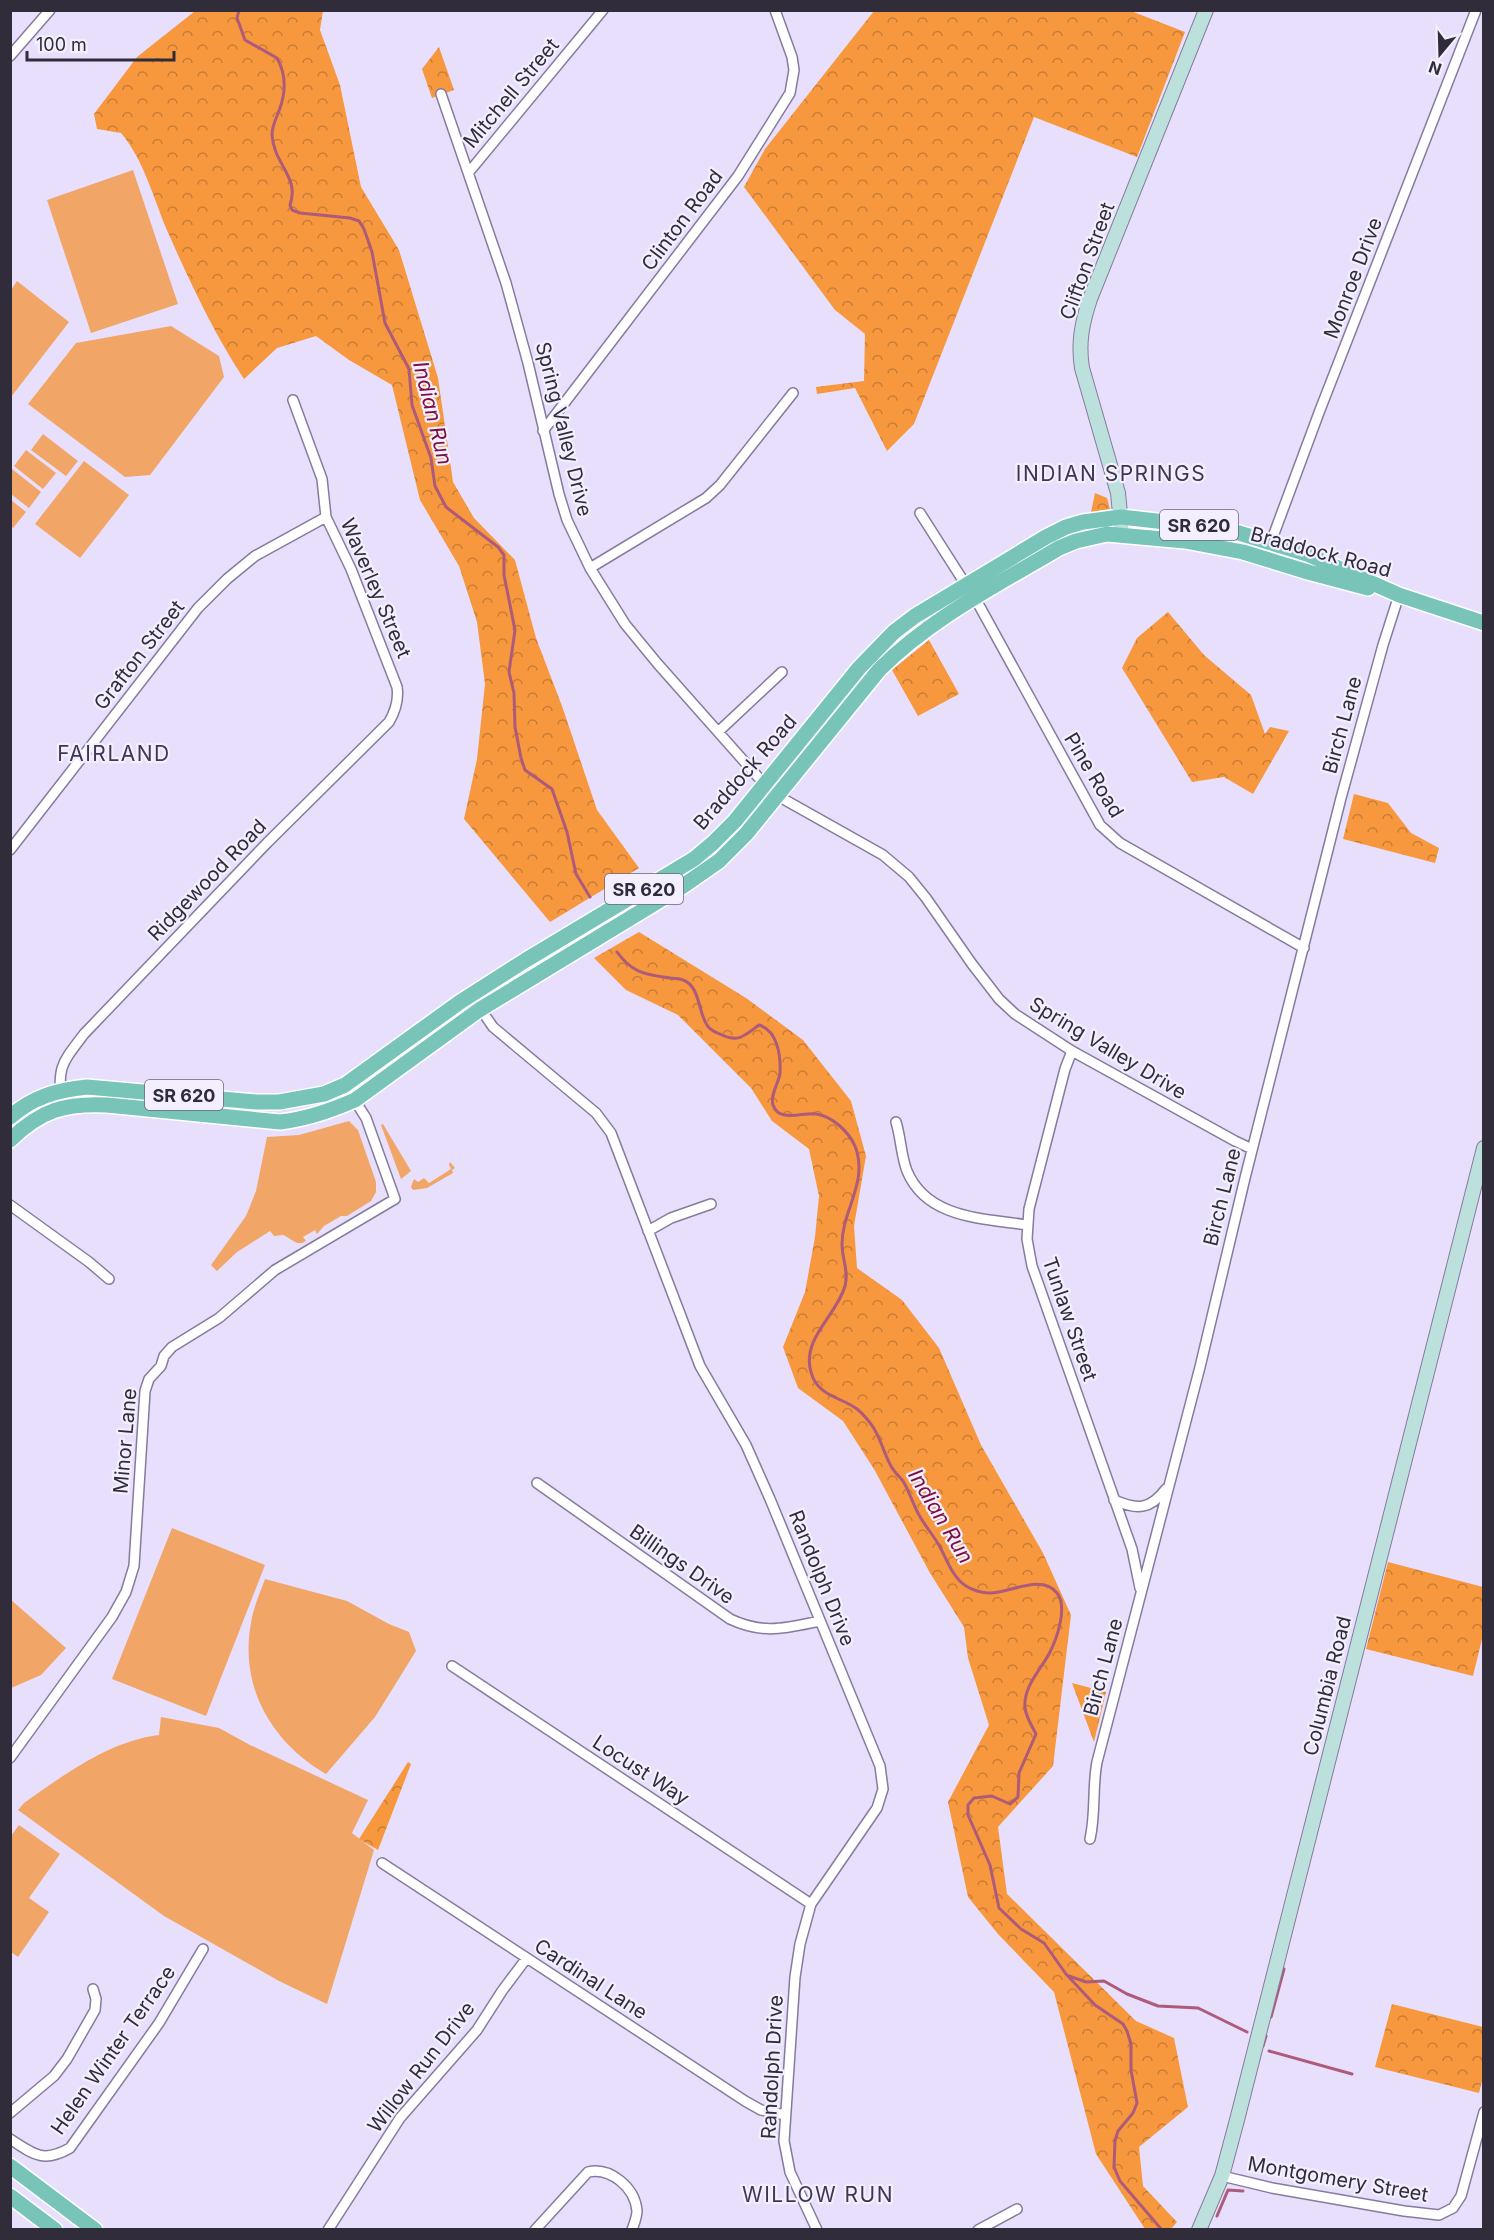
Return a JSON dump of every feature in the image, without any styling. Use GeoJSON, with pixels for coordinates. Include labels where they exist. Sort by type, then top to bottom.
{"type":"FeatureCollection","features":[{"type":"Feature","properties":{"kind":"main road","name":"Braddock Road"},"geometry":{"type":"LineString","coordinates":[[10,1117],[30,1102],[60,1090],[87,1087],[279,1102],[324,1094],[345,1085],[471,995],[694,859],[735,821],[876,649],[915,616],[1066,527],[1091,520],[1121,518],[1201,526],[1271,542],[1328,563],[1399,595]]}},
{"type":"Feature","properties":{"kind":"main road","name":"Braddock Road"},"geometry":{"type":"LineString","coordinates":[[10,1140],[33,1120],[61,1107],[87,1104],[280,1122],[308,1118],[332,1111],[354,1100],[480,1010],[702,874],[735,846],[886,663],[920,633],[1059,548],[1076,541],[1092,536],[1122,534],[1219,546],[1344,582],[1399,595],[1484,623]]}},
{"type":"Feature","properties":{"kind":"main road"},"geometry":{"type":"LineString","coordinates":[[10,2166],[95,2229]]}},
{"type":"Feature","properties":{"kind":"main road"},"geometry":{"type":"LineString","coordinates":[[10,2196],[55,2229]]}},
{"type":"Feature","properties":{"kind":"street"},"geometry":{"type":"LineString","coordinates":[[10,56],[50,10]]}},
{"type":"Feature","properties":{"kind":"street","name":"Mitchell Street"},"geometry":{"type":"LineString","coordinates":[[469,172],[603,10]]}},
{"type":"Feature","properties":{"kind":"street","name":"Clinton Road"},"geometry":{"type":"LineString","coordinates":[[543,431],[724,195],[789,93],[794,70],[792,57],[775,10]]}},
{"type":"Feature","properties":{"kind":"street","name":"Clifton Street"},"geometry":{"type":"LineString","coordinates":[[1122,534],[1118,493],[1082,368],[1079,341],[1099,278],[1206,10]]}},
{"type":"Feature","properties":{"kind":"street","name":"Monroe Drive"},"geometry":{"type":"LineString","coordinates":[[1265,558],[1320,410],[1476,10]]}},
{"type":"Feature","properties":{"kind":"street","name":"Spring Valley Drive"},"geometry":{"type":"LineString","coordinates":[[441,94],[520,328],[543,431],[567,520],[590,568],[626,624],[657,663],[778,796],[861,842],[899,867],[926,898],[999,999],[1028,1024],[1072,1051],[1252,1149]]}},
{"type":"Feature","properties":{"kind":"street"},"geometry":{"type":"LineString","coordinates":[[590,568],[706,498],[720,485],[794,393]]}},
{"type":"Feature","properties":{"kind":"street","name":"Waverley Street"},"geometry":{"type":"LineString","coordinates":[[293,400],[322,479],[326,517],[351,569],[397,687]]}},
{"type":"Feature","properties":{"kind":"street","name":"Pine Road"},"geometry":{"type":"LineString","coordinates":[[920,513],[975,599],[1100,825],[1120,843],[1304,948]]}},
{"type":"Feature","properties":{"kind":"street","name":"Grafton Street"},"geometry":{"type":"LineString","coordinates":[[10,850],[198,608],[227,579],[255,556],[326,517]]}},
{"type":"Feature","properties":{"kind":"street","name":"Birch Lane"},"geometry":{"type":"LineString","coordinates":[[1090,1839],[1094,1810],[1092,1792],[1097,1762],[1358,737],[1399,595]]}},
{"type":"Feature","properties":{"kind":"street"},"geometry":{"type":"LineString","coordinates":[[718,732],[782,672]]}},
{"type":"Feature","properties":{"kind":"street","name":"Ridgewood Road"},"geometry":{"type":"LineString","coordinates":[[61,1107],[60,1069],[84,1034],[275,835],[389,722],[398,703],[397,687]]}},
{"type":"Feature","properties":{"kind":"street","name":"Randolph Drive"},"geometry":{"type":"LineString","coordinates":[[471,995],[493,1027],[584,1103],[606,1125],[620,1154],[700,1366],[746,1444],[771,1499],[876,1755],[883,1778],[883,1789],[871,1819],[812,1904],[800,1944],[795,1977],[784,2140],[790,2172],[817,2229]]}},
{"type":"Feature","properties":{"kind":"street","name":"Tunlaw Street"},"geometry":{"type":"LineString","coordinates":[[1072,1051],[1035,1181],[1027,1225],[1027,1239],[1032,1266],[1132,1549],[1141,1593]]}},
{"type":"Feature","properties":{"kind":"street","name":"Minor Lane"},"geometry":{"type":"LineString","coordinates":[[10,1758],[112,1617],[126,1592],[134,1566],[145,1391],[149,1379],[161,1366],[164,1356],[172,1347],[213,1322],[275,1270],[395,1199],[366,1118],[345,1085]]}},
{"type":"Feature","properties":{"kind":"street"},"geometry":{"type":"LineString","coordinates":[[896,1122],[908,1173],[919,1192],[927,1200],[939,1208],[954,1213],[1027,1225]]}},
{"type":"Feature","properties":{"kind":"street","name":"Columbia Road"},"geometry":{"type":"LineString","coordinates":[[1199,2229],[1222,2176],[1484,1148]]}},
{"type":"Feature","properties":{"kind":"street"},"geometry":{"type":"LineString","coordinates":[[648,1231],[671,1218],[711,1204]]}},
{"type":"Feature","properties":{"kind":"street"},"geometry":{"type":"LineString","coordinates":[[10,1205],[109,1279]]}},
{"type":"Feature","properties":{"kind":"street","name":"Billings Drive"},"geometry":{"type":"LineString","coordinates":[[537,1483],[730,1619],[745,1626],[774,1630],[820,1621]]}},
{"type":"Feature","properties":{"kind":"street"},"geometry":{"type":"LineString","coordinates":[[1114,1500],[1135,1507],[1143,1506],[1159,1498],[1168,1487]]}},
{"type":"Feature","properties":{"kind":"street","name":"Locust Way"},"geometry":{"type":"LineString","coordinates":[[452,1666],[812,1904]]}},
{"type":"Feature","properties":{"kind":"street","name":"Cardinal Lane"},"geometry":{"type":"LineString","coordinates":[[382,1863],[745,2101],[762,2110],[784,2115]]}},
{"type":"Feature","properties":{"kind":"street","name":"Helen Winter Terrace"},"geometry":{"type":"LineString","coordinates":[[10,2139],[43,2157],[57,2155],[70,2148],[159,2023],[203,1949]]}},
{"type":"Feature","properties":{"kind":"street","name":"Willow Run Drive"},"geometry":{"type":"LineString","coordinates":[[328,2229],[404,2112],[477,2030],[526,1959]]}},
{"type":"Feature","properties":{"kind":"street"},"geometry":{"type":"LineString","coordinates":[[10,2113],[54,2076],[67,2059],[95,2010],[96,1999],[93,1989]]}},
{"type":"Feature","properties":{"kind":"street","name":"Montgomery Street"},"geometry":{"type":"LineString","coordinates":[[1222,2176],[1272,2188],[1439,2215],[1453,2208],[1461,2196],[1484,2112]]}},
{"type":"Feature","properties":{"kind":"street"},"geometry":{"type":"LineString","coordinates":[[535,2229],[588,2172],[598,2170],[610,2173],[631,2191],[637,2212],[632,2229]]}},
{"type":"Feature","properties":{"kind":"street"},"geometry":{"type":"LineString","coordinates":[[978,2229],[1017,2209]]}},
{"type":"Feature","properties":{"kind":"shaded area"},"geometry":{"type":"Polygon","coordinates":[[[133,170],[178,304],[91,333],[47,200],[133,170]]]}},
{"type":"Feature","properties":{"kind":"shaded area"},"geometry":{"type":"Polygon","coordinates":[[[17,281],[69,322],[11,397],[11,290],[17,281]]]}},
{"type":"Feature","properties":{"kind":"shaded area"},"geometry":{"type":"Polygon","coordinates":[[[171,326],[219,356],[224,377],[150,475],[125,477],[28,404],[76,343],[171,326]]]}},
{"type":"Feature","properties":{"kind":"shaded area"},"geometry":{"type":"Polygon","coordinates":[[[43,434],[78,461],[66,476],[31,450],[43,434]]]}},
{"type":"Feature","properties":{"kind":"shaded area"},"geometry":{"type":"Polygon","coordinates":[[[26,450],[56,473],[43,489],[14,466],[26,450]]]}},
{"type":"Feature","properties":{"kind":"shaded area"},"geometry":{"type":"Polygon","coordinates":[[[84,461],[129,495],[80,558],[35,524],[84,461]]]}},
{"type":"Feature","properties":{"kind":"shaded area"},"geometry":{"type":"Polygon","coordinates":[[[12,469],[41,492],[29,508],[11,494],[12,469]]]}},
{"type":"Feature","properties":{"kind":"shaded area"},"geometry":{"type":"Polygon","coordinates":[[[11,500],[26,512],[13,528],[11,526],[11,500]]]}},
{"type":"Feature","properties":{"kind":"shaded area"},"geometry":{"type":"Polygon","coordinates":[[[349,1121],[358,1130],[376,1182],[376,1192],[371,1201],[347,1216],[341,1216],[324,1226],[317,1234],[315,1230],[303,1237],[306,1241],[303,1243],[297,1243],[283,1235],[274,1236],[270,1231],[237,1252],[217,1271],[211,1265],[246,1216],[256,1191],[267,1137],[299,1135],[349,1121]]]}},
{"type":"Feature","properties":{"kind":"shaded area"},"geometry":{"type":"Polygon","coordinates":[[[383,1124],[411,1171],[401,1179],[381,1125],[383,1124]]]}},
{"type":"Feature","properties":{"kind":"shaded area"},"geometry":{"type":"Polygon","coordinates":[[[450,1162],[455,1168],[452,1170],[453,1173],[427,1188],[413,1190],[411,1187],[414,1179],[418,1182],[424,1178],[429,1183],[451,1169],[450,1162]]]}},
{"type":"Feature","properties":{"kind":"shaded area"},"geometry":{"type":"Polygon","coordinates":[[[172,1528],[265,1565],[206,1716],[112,1679],[172,1528]]]}},
{"type":"Feature","properties":{"kind":"shaded area"},"geometry":{"type":"Polygon","coordinates":[[[265,1579],[347,1601],[409,1632],[416,1651],[375,1717],[326,1774],[290,1746],[275,1729],[255,1691],[250,1669],[251,1623],[265,1579]]]}},
{"type":"Feature","properties":{"kind":"shaded area"},"geometry":{"type":"Polygon","coordinates":[[[10,1599],[66,1648],[41,1675],[11,1688],[10,1599]]]}},
{"type":"Feature","properties":{"kind":"shaded area"},"geometry":{"type":"Polygon","coordinates":[[[161,1717],[219,1728],[250,1745],[368,1800],[352,1833],[374,1850],[327,2004],[279,1981],[164,1916],[18,1810],[24,1803],[55,1781],[88,1761],[122,1744],[159,1735],[161,1717]]]}},
{"type":"Feature","properties":{"kind":"shaded area"},"geometry":{"type":"Polygon","coordinates":[[[19,1825],[60,1854],[29,1898],[49,1912],[18,1957],[11,1952],[10,1837],[19,1825]]]}},
{"type":"Feature","properties":{"kind":"green space"},"geometry":{"type":"Polygon","coordinates":[[[195,11],[323,11],[320,30],[340,85],[361,187],[399,250],[438,378],[453,482],[474,518],[515,560],[536,638],[597,810],[639,868],[550,922],[464,819],[477,759],[485,684],[477,622],[459,566],[420,500],[392,385],[349,360],[316,336],[277,348],[244,379],[222,343],[193,286],[166,228],[147,178],[129,143],[121,133],[97,129],[94,114],[137,57],[195,11]]]}},
{"type":"Feature","properties":{"kind":"green space"},"geometry":{"type":"Polygon","coordinates":[[[874,11],[1131,11],[1185,32],[1137,157],[1034,117],[914,424],[887,451],[855,388],[817,394],[816,387],[864,381],[865,334],[835,310],[744,187],[765,149],[874,11]]]}},
{"type":"Feature","properties":{"kind":"green space"},"geometry":{"type":"Polygon","coordinates":[[[439,47],[454,90],[432,98],[422,69],[439,47]]]}},
{"type":"Feature","properties":{"kind":"green space"},"geometry":{"type":"Polygon","coordinates":[[[1095,493],[1107,498],[1110,509],[1091,512],[1095,493]]]}},
{"type":"Feature","properties":{"kind":"green space"},"geometry":{"type":"Polygon","coordinates":[[[1168,612],[1204,655],[1251,695],[1265,734],[1270,727],[1289,731],[1253,794],[1224,777],[1192,782],[1122,668],[1137,638],[1168,612]]]}},
{"type":"Feature","properties":{"kind":"green space"},"geometry":{"type":"Polygon","coordinates":[[[929,640],[959,694],[918,716],[892,670],[929,640]]]}},
{"type":"Feature","properties":{"kind":"green space"},"geometry":{"type":"Polygon","coordinates":[[[1354,794],[1388,803],[1411,833],[1439,848],[1435,863],[1343,839],[1354,794]]]}},
{"type":"Feature","properties":{"kind":"green space"},"geometry":{"type":"Polygon","coordinates":[[[639,932],[746,998],[803,1040],[851,1101],[866,1156],[854,1226],[857,1268],[902,1300],[939,1348],[981,1445],[1043,1553],[1071,1615],[1053,1766],[998,1827],[1007,1894],[1136,2021],[1174,2038],[1188,2107],[1139,2147],[1143,2186],[1177,2222],[1171,2229],[1145,2229],[1096,2154],[1054,1992],[998,1934],[968,1897],[948,1802],[989,1725],[968,1658],[964,1627],[930,1573],[874,1469],[843,1421],[798,1388],[783,1347],[805,1292],[815,1237],[819,1196],[809,1149],[772,1121],[751,1088],[678,1015],[626,990],[594,958],[639,932]]]}},
{"type":"Feature","properties":{"kind":"green space"},"geometry":{"type":"Polygon","coordinates":[[[1388,1562],[1483,1587],[1483,1635],[1473,1676],[1366,1649],[1388,1562]]]}},
{"type":"Feature","properties":{"kind":"green space"},"geometry":{"type":"Polygon","coordinates":[[[1072,1683],[1106,1692],[1094,1742],[1072,1683]]]}},
{"type":"Feature","properties":{"kind":"green space"},"geometry":{"type":"Polygon","coordinates":[[[408,1762],[411,1764],[378,1850],[359,1839],[408,1762]]]}},
{"type":"Feature","properties":{"kind":"green space"},"geometry":{"type":"Polygon","coordinates":[[[1392,2004],[1483,2027],[1483,2077],[1479,2093],[1375,2067],[1392,2004]]]}},
{"type":"Feature","properties":{"kind":"waterway","name":"Indian Run"},"geometry":{"type":"LineString","coordinates":[[239,10],[237,18],[245,40],[277,58],[282,70],[283,95],[272,135],[277,155],[292,186],[290,205],[292,210],[300,213],[350,218],[359,221],[364,229],[372,252],[385,323],[409,369],[412,405],[431,458],[435,486],[446,507],[498,547],[504,555],[504,575],[515,630],[509,672],[514,693],[515,727],[521,758],[525,770],[552,789],[567,832],[576,874],[590,897]]}},
{"type":"Feature","properties":{"kind":"waterway","name":"Indian Run"},"geometry":{"type":"LineString","coordinates":[[617,952],[628,964],[640,971],[689,983],[696,993],[704,1020],[713,1031],[737,1038],[746,1035],[759,1025],[765,1028],[777,1044],[780,1059],[780,1073],[772,1101],[776,1110],[780,1114],[792,1116],[822,1115],[834,1121],[849,1135],[855,1146],[859,1172],[843,1232],[842,1249],[846,1281],[841,1297],[815,1338],[811,1349],[809,1360],[814,1380],[824,1391],[851,1405],[864,1415],[878,1436],[892,1468],[903,1481],[919,1515],[961,1583],[974,1590],[989,1593],[1033,1584],[1042,1585],[1050,1587],[1060,1599],[1062,1606],[1056,1639],[1030,1685],[1025,1700],[1027,1715],[1036,1734],[1019,1773],[1018,1797],[1010,1804],[992,1796],[974,1798],[968,1805],[968,1815],[990,1865],[999,1908],[1021,1929],[1044,1943],[1066,1974],[1095,2005],[1123,2024],[1127,2031],[1131,2044],[1131,2070],[1137,2103],[1133,2113],[1118,2131],[1115,2141],[1114,2167],[1120,2181],[1162,2230]]}},
{"type":"Feature","properties":{"kind":"waterway"},"geometry":{"type":"LineString","coordinates":[[1271,2017],[1284,1969]]}},
{"type":"Feature","properties":{"kind":"waterway"},"geometry":{"type":"LineString","coordinates":[[1069,1976],[1086,1982],[1104,1981],[1127,1994],[1158,2006],[1198,2008],[1247,2032]]}},
{"type":"Feature","properties":{"kind":"waterway"},"geometry":{"type":"LineString","coordinates":[[1263,2046],[1266,2036]]}},
{"type":"Feature","properties":{"kind":"waterway"},"geometry":{"type":"LineString","coordinates":[[1269,2051],[1352,2074]]}},
{"type":"Feature","properties":{"kind":"waterway"},"geometry":{"type":"LineString","coordinates":[[1217,2216],[1228,2190],[1243,2191]]}},
{"type":"Feature","properties":{"kind":"district","name":"INDIAN SPRINGS"},"geometry":{"type":"Point","coordinates":[1111,473]}},
{"type":"Feature","properties":{"kind":"district","name":"FAIRLAND"},"geometry":{"type":"Point","coordinates":[114,753]}},
{"type":"Feature","properties":{"kind":"district","name":"WILLOW RUN"},"geometry":{"type":"Point","coordinates":[818,2194]}}]}
